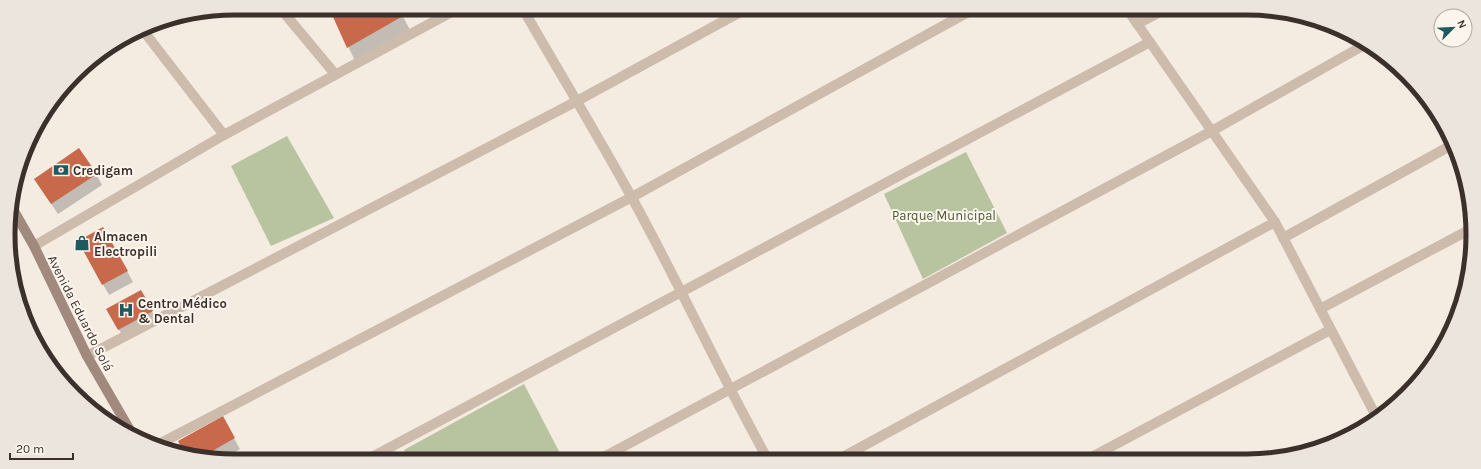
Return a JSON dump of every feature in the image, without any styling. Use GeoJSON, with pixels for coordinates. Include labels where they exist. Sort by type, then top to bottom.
{"type":"FeatureCollection","features":[{"type":"Feature","properties":{"kind":"main road","name":"Avenida Eduardo Solá"},"geometry":{"type":"LineString","coordinates":[[16,214],[34,246],[86,356],[128,426]]}},
{"type":"Feature","properties":{"kind":"street"},"geometry":{"type":"LineString","coordinates":[[286,15],[335,74]]}},
{"type":"Feature","properties":{"kind":"street"},"geometry":{"type":"LineString","coordinates":[[34,246],[224,135],[446,15]]}},
{"type":"Feature","properties":{"kind":"street"},"geometry":{"type":"LineString","coordinates":[[527,15],[632,197],[681,291],[728,389],[765,454]]}},
{"type":"Feature","properties":{"kind":"street"},"geometry":{"type":"LineString","coordinates":[[86,356],[577,101],[735,15]]}},
{"type":"Feature","properties":{"kind":"street"},"geometry":{"type":"LineString","coordinates":[[163,442],[632,197],[963,15]]}},
{"type":"Feature","properties":{"kind":"street"},"geometry":{"type":"LineString","coordinates":[[1131,15],[1210,132],[1275,222],[1374,413]]}},
{"type":"Feature","properties":{"kind":"street"},"geometry":{"type":"LineString","coordinates":[[1137,24],[1154,15]]}},
{"type":"Feature","properties":{"kind":"street"},"geometry":{"type":"LineString","coordinates":[[146,34],[224,135]]}},
{"type":"Feature","properties":{"kind":"street"},"geometry":{"type":"LineString","coordinates":[[378,454],[1150,42]]}},
{"type":"Feature","properties":{"kind":"street"},"geometry":{"type":"LineString","coordinates":[[609,454],[728,389],[1210,132],[1361,47]]}},
{"type":"Feature","properties":{"kind":"street"},"geometry":{"type":"LineString","coordinates":[[1283,238],[1447,147]]}},
{"type":"Feature","properties":{"kind":"street"},"geometry":{"type":"LineString","coordinates":[[848,454],[1275,222]]}},
{"type":"Feature","properties":{"kind":"street"},"geometry":{"type":"LineString","coordinates":[[1320,309],[1466,232]]}},
{"type":"Feature","properties":{"kind":"street"},"geometry":{"type":"LineString","coordinates":[[1097,454],[1330,330]]}},
{"type":"Feature","properties":{"kind":"green space"},"geometry":{"type":"Polygon","coordinates":[[[287,136],[334,218],[271,246],[231,166],[287,136]]]}},
{"type":"Feature","properties":{"kind":"green space","name":"Parque Municipal"},"geometry":{"type":"Polygon","coordinates":[[[966,152],[1007,233],[923,279],[884,194],[966,152]]]}},
{"type":"Feature","properties":{"kind":"green space"},"geometry":{"type":"Polygon","coordinates":[[[524,384],[560,454],[406,454],[404,450],[524,384]]]}},
{"type":"Feature","properties":{"kind":"building"},"geometry":{"type":"Polygon","coordinates":[[[332,15],[402,15],[403,16],[347,48],[332,15]]]}},
{"type":"Feature","properties":{"kind":"building"},"geometry":{"type":"Polygon","coordinates":[[[79,148],[97,174],[51,204],[34,179],[79,148]]]}},
{"type":"Feature","properties":{"kind":"building"},"geometry":{"type":"Polygon","coordinates":[[[103,227],[128,271],[102,285],[78,241],[103,227]]]}},
{"type":"Feature","properties":{"kind":"building"},"geometry":{"type":"Polygon","coordinates":[[[141,290],[153,311],[118,330],[106,309],[141,290]]]}},
{"type":"Feature","properties":{"kind":"building"},"geometry":{"type":"Polygon","coordinates":[[[223,416],[235,438],[210,453],[181,448],[178,441],[223,416]]]}},
{"type":"Feature","properties":{"kind":"place","name":"Credigam"},"geometry":{"type":"Point","coordinates":[61,170]}},
{"type":"Feature","properties":{"kind":"place","name":"Almacen Electropili"},"geometry":{"type":"Point","coordinates":[82,243]}},
{"type":"Feature","properties":{"kind":"place","name":"Centro Médico & Dental"},"geometry":{"type":"Point","coordinates":[126,310]}}]}
